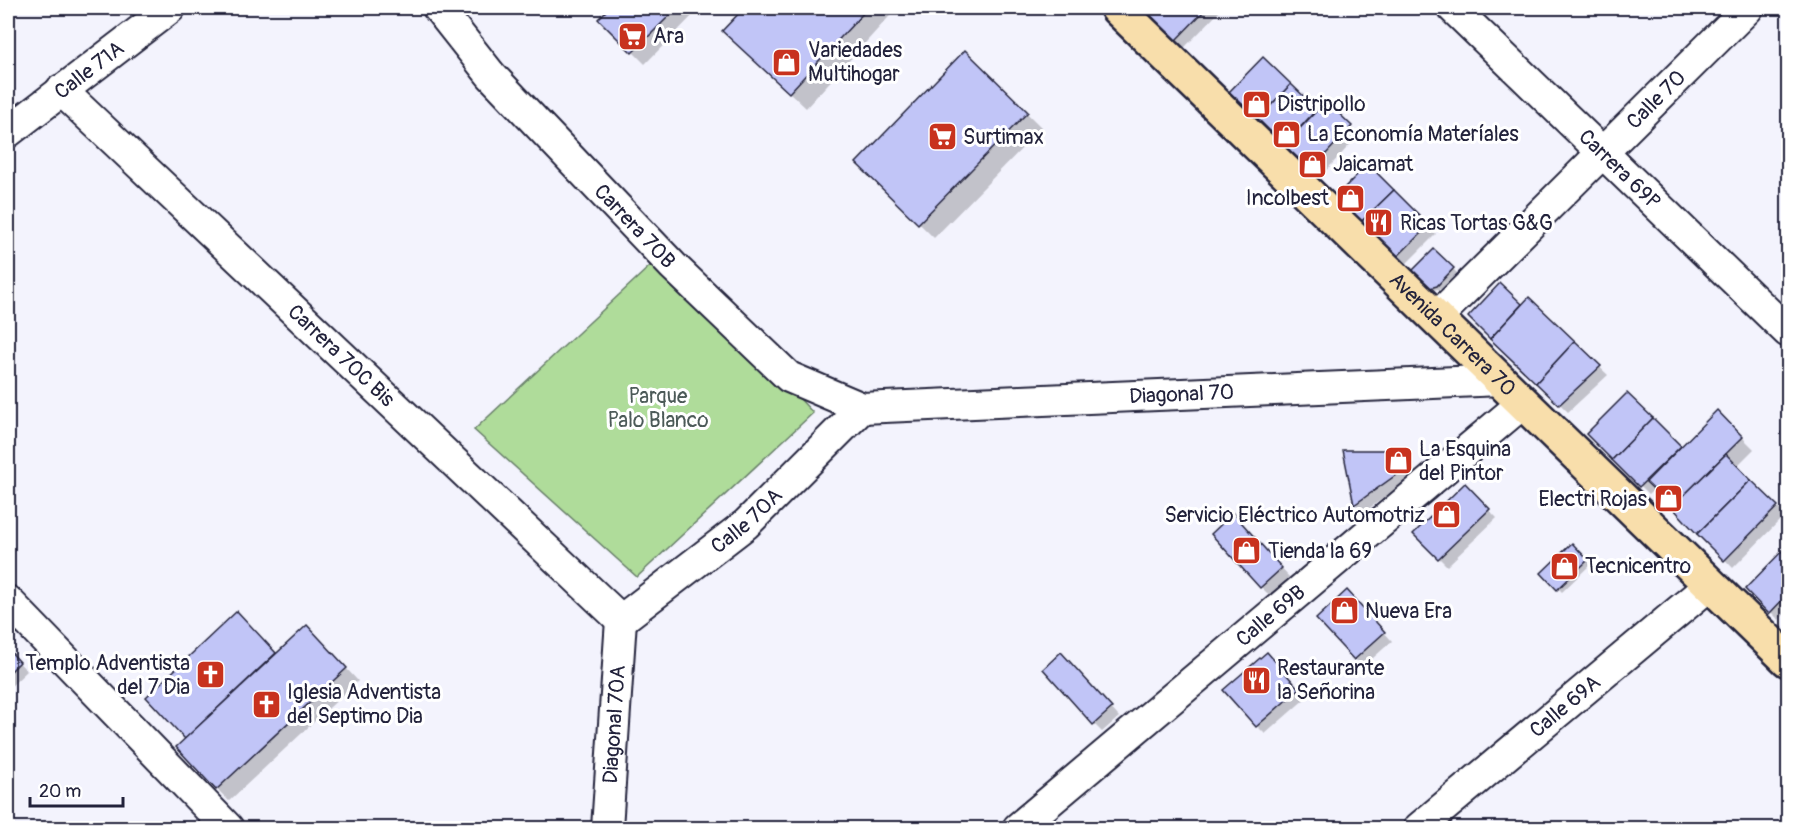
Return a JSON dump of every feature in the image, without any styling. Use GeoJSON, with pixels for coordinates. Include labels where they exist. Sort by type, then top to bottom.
{"type":"FeatureCollection","features":[{"type":"Feature","properties":{"kind":"main road","name":"Avenida Carrera 70"},"geometry":{"type":"LineString","coordinates":[[1117,8],[1788,660]]}},
{"type":"Feature","properties":{"kind":"street","name":"Calle 71A"},"geometry":{"type":"LineString","coordinates":[[8,132],[170,8]]}},
{"type":"Feature","properties":{"kind":"street","name":"Carrera 70B"},"geometry":{"type":"LineString","coordinates":[[438,8],[491,75],[673,266],[781,369],[789,376],[862,408]]}},
{"type":"Feature","properties":{"kind":"street","name":"Carrera 69P"},"geometry":{"type":"LineString","coordinates":[[1453,8],[1788,332]]}},
{"type":"Feature","properties":{"kind":"street","name":"Calle 70"},"geometry":{"type":"LineString","coordinates":[[1436,318],[1748,8]]}},
{"type":"Feature","properties":{"kind":"street","name":"Carrera 70C Bis"},"geometry":{"type":"LineString","coordinates":[[61,90],[621,620]]}},
{"type":"Feature","properties":{"kind":"street","name":"Diagonal 70"},"geometry":{"type":"LineString","coordinates":[[862,408],[1512,392]]}},
{"type":"Feature","properties":{"kind":"street","name":"Calle 69B"},"geometry":{"type":"LineString","coordinates":[[1018,828],[1512,392]]}},
{"type":"Feature","properties":{"kind":"street","name":"Calle 70A"},"geometry":{"type":"LineString","coordinates":[[621,620],[746,524],[862,408]]}},
{"type":"Feature","properties":{"kind":"street","name":"Calle 69A"},"geometry":{"type":"LineString","coordinates":[[1419,828],[1711,584]]}},
{"type":"Feature","properties":{"kind":"street"},"geometry":{"type":"LineString","coordinates":[[8,601],[228,828]]}},
{"type":"Feature","properties":{"kind":"street","name":"Diagonal 70A"},"geometry":{"type":"LineString","coordinates":[[607,828],[621,620]]}},
{"type":"Feature","properties":{"kind":"green space","name":"Parque Palo Blanco"},"geometry":{"type":"Polygon","coordinates":[[[664,253],[813,413],[637,577],[474,430],[664,253]]]}},
{"type":"Feature","properties":{"kind":"building","name":"Ara"},"geometry":{"type":"Polygon","coordinates":[[[609,8],[677,8],[632,53],[598,19],[609,8]]]}},
{"type":"Feature","properties":{"kind":"building","name":"Variedades Multihogar"},"geometry":{"type":"Polygon","coordinates":[[[744,8],[868,8],[789,93],[722,31],[744,8]]]}},
{"type":"Feature","properties":{"kind":"building"},"geometry":{"type":"Polygon","coordinates":[[[1153,8],[1207,8],[1175,41],[1148,13],[1153,8]]]}},
{"type":"Feature","properties":{"kind":"building","name":"Surtimax"},"geometry":{"type":"Polygon","coordinates":[[[965,50],[1028,112],[918,224],[856,163],[965,50]]]}},
{"type":"Feature","properties":{"kind":"building"},"geometry":{"type":"Polygon","coordinates":[[[1263,57],[1291,84],[1258,119],[1229,92],[1263,57]]]}},
{"type":"Feature","properties":{"kind":"building"},"geometry":{"type":"Polygon","coordinates":[[[1291,84],[1317,109],[1284,145],[1258,119],[1291,84]]]}},
{"type":"Feature","properties":{"kind":"building"},"geometry":{"type":"Polygon","coordinates":[[[1326,101],[1352,126],[1311,170],[1284,145],[1326,101]]]}},
{"type":"Feature","properties":{"kind":"building"},"geometry":{"type":"Polygon","coordinates":[[[1368,164],[1394,190],[1361,222],[1336,196],[1368,164]]]}},
{"type":"Feature","properties":{"kind":"building"},"geometry":{"type":"Polygon","coordinates":[[[1394,190],[1429,225],[1397,257],[1361,222],[1394,190]]]}},
{"type":"Feature","properties":{"kind":"building"},"geometry":{"type":"Polygon","coordinates":[[[1434,249],[1454,268],[1437,286],[1430,288],[1423,286],[1410,273],[1434,249]]]}},
{"type":"Feature","properties":{"kind":"building"},"geometry":{"type":"Polygon","coordinates":[[[1500,283],[1522,304],[1490,339],[1468,317],[1500,283]]]}},
{"type":"Feature","properties":{"kind":"building"},"geometry":{"type":"Polygon","coordinates":[[[1529,297],[1575,341],[1536,383],[1490,339],[1529,297]]]}},
{"type":"Feature","properties":{"kind":"building"},"geometry":{"type":"Polygon","coordinates":[[[1575,341],[1601,366],[1559,405],[1536,383],[1575,341]]]}},
{"type":"Feature","properties":{"kind":"building"},"geometry":{"type":"Polygon","coordinates":[[[1627,393],[1653,418],[1612,460],[1586,434],[1627,393]]]}},
{"type":"Feature","properties":{"kind":"building"},"geometry":{"type":"Polygon","coordinates":[[[1717,410],[1743,437],[1672,507],[1646,482],[1717,410]]]}},
{"type":"Feature","properties":{"kind":"building"},"geometry":{"type":"Polygon","coordinates":[[[1653,418],[1681,446],[1639,487],[1612,460],[1653,418]]]}},
{"type":"Feature","properties":{"kind":"building"},"geometry":{"type":"Polygon","coordinates":[[[1343,450],[1399,450],[1406,454],[1407,462],[1403,470],[1354,505],[1343,450]]]}},
{"type":"Feature","properties":{"kind":"building"},"geometry":{"type":"Polygon","coordinates":[[[1726,454],[1751,480],[1697,534],[1672,507],[1726,454]]]}},
{"type":"Feature","properties":{"kind":"building"},"geometry":{"type":"Polygon","coordinates":[[[1751,480],[1778,506],[1724,561],[1697,534],[1751,480]]]}},
{"type":"Feature","properties":{"kind":"building"},"geometry":{"type":"Polygon","coordinates":[[[1465,483],[1490,509],[1438,559],[1413,534],[1465,483]]]}},
{"type":"Feature","properties":{"kind":"building","name":"Tienda la 69"},"geometry":{"type":"Polygon","coordinates":[[[1233,513],[1282,568],[1260,588],[1211,534],[1233,513]]]}},
{"type":"Feature","properties":{"kind":"building","name":"Tecnicentro"},"geometry":{"type":"Polygon","coordinates":[[[1572,543],[1588,560],[1557,590],[1541,573],[1572,543]]]}},
{"type":"Feature","properties":{"kind":"building"},"geometry":{"type":"Polygon","coordinates":[[[1788,545],[1788,594],[1769,614],[1745,589],[1788,545]]]}},
{"type":"Feature","properties":{"kind":"building"},"geometry":{"type":"Polygon","coordinates":[[[1347,590],[1385,632],[1354,660],[1316,619],[1347,590]]]}},
{"type":"Feature","properties":{"kind":"building","name":"Templo Adventista del 7 Dia"},"geometry":{"type":"Polygon","coordinates":[[[237,611],[276,653],[185,739],[146,697],[237,611]]]}},
{"type":"Feature","properties":{"kind":"building","name":"Iglesia Adventista del Septimo Dia"},"geometry":{"type":"Polygon","coordinates":[[[307,625],[347,668],[216,790],[176,747],[307,625]]]}},
{"type":"Feature","properties":{"kind":"building"},"geometry":{"type":"Polygon","coordinates":[[[8,649],[20,662],[8,674],[8,649]]]}},
{"type":"Feature","properties":{"kind":"building"},"geometry":{"type":"Polygon","coordinates":[[[1061,652],[1112,708],[1093,725],[1043,669],[1061,652]]]}},
{"type":"Feature","properties":{"kind":"building"},"geometry":{"type":"Polygon","coordinates":[[[1267,652],[1299,689],[1256,727],[1223,690],[1267,652]]]}},
{"type":"Feature","properties":{"kind":"place","name":"Ara"},"geometry":{"type":"Point","coordinates":[632,36]}},
{"type":"Feature","properties":{"kind":"place","name":"Variedades Multihogar"},"geometry":{"type":"Point","coordinates":[787,62]}},
{"type":"Feature","properties":{"kind":"place","name":"Distripollo"},"geometry":{"type":"Point","coordinates":[1256,104]}},
{"type":"Feature","properties":{"kind":"place","name":"La Economía Materíales"},"geometry":{"type":"Point","coordinates":[1286,134]}},
{"type":"Feature","properties":{"kind":"place","name":"Surtimax"},"geometry":{"type":"Point","coordinates":[942,137]}},
{"type":"Feature","properties":{"kind":"place","name":"Jaicamat"},"geometry":{"type":"Point","coordinates":[1312,164]}},
{"type":"Feature","properties":{"kind":"place","name":"Incolbest"},"geometry":{"type":"Point","coordinates":[1350,198]}},
{"type":"Feature","properties":{"kind":"place","name":"Ricas Tortas G&G"},"geometry":{"type":"Point","coordinates":[1379,223]}},
{"type":"Feature","properties":{"kind":"place","name":"La Esquina del Pintor"},"geometry":{"type":"Point","coordinates":[1398,461]}},
{"type":"Feature","properties":{"kind":"place","name":"Electri Rojas"},"geometry":{"type":"Point","coordinates":[1668,499]}},
{"type":"Feature","properties":{"kind":"place","name":"Servicio Eléctrico Automotriz"},"geometry":{"type":"Point","coordinates":[1446,515]}},
{"type":"Feature","properties":{"kind":"place","name":"Tienda la 69"},"geometry":{"type":"Point","coordinates":[1247,551]}},
{"type":"Feature","properties":{"kind":"place","name":"Tecnicentro"},"geometry":{"type":"Point","coordinates":[1564,566]}},
{"type":"Feature","properties":{"kind":"place","name":"Nueva Era"},"geometry":{"type":"Point","coordinates":[1344,611]}},
{"type":"Feature","properties":{"kind":"place","name":"Templo Adventista del 7 Dia"},"geometry":{"type":"Point","coordinates":[211,675]}},
{"type":"Feature","properties":{"kind":"place","name":"Restaurante la Señorina"},"geometry":{"type":"Point","coordinates":[1256,680]}},
{"type":"Feature","properties":{"kind":"place","name":"Iglesia Adventista del Septimo Dia"},"geometry":{"type":"Point","coordinates":[266,704]}}]}
